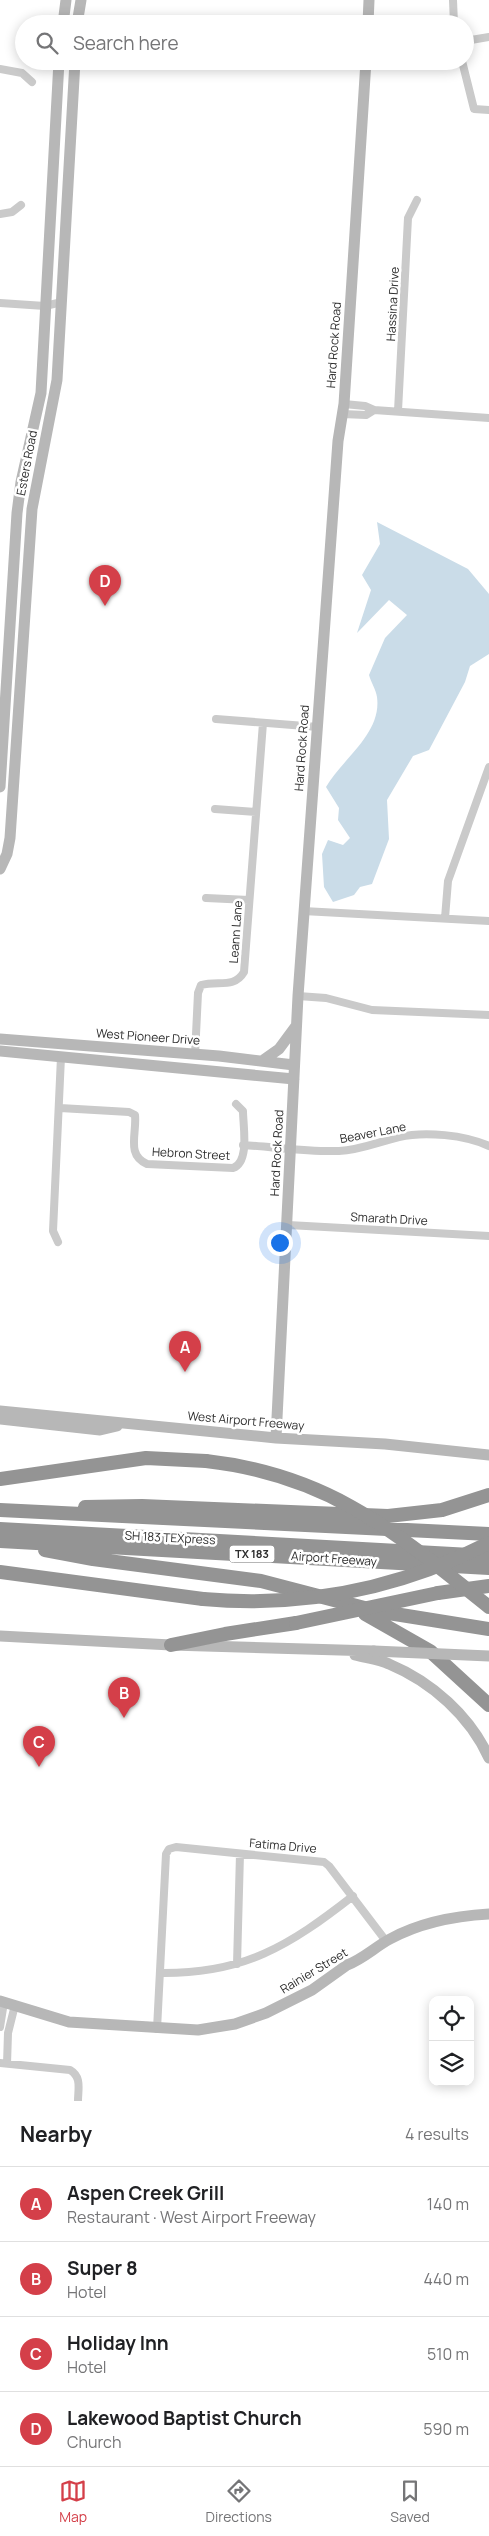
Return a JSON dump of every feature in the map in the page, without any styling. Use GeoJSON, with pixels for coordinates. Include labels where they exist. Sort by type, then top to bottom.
{"type":"FeatureCollection","features":[{"type":"Feature","properties":{"kind":"highway"},"geometry":{"type":"LineString","coordinates":[[0,1479],[146,1458],[206,1461],[256,1469],[281,1476],[348,1503],[384,1526],[489,1607]]}},
{"type":"Feature","properties":{"kind":"highway"},"geometry":{"type":"LineString","coordinates":[[41,1512],[104,1505],[370,1516],[415,1514],[442,1510],[489,1495]]}},
{"type":"Feature","properties":{"kind":"highway"},"geometry":{"type":"LineString","coordinates":[[0,1510],[489,1534]]}},
{"type":"Feature","properties":{"kind":"highway","name":"SH 183 TEXpress"},"geometry":{"type":"LineString","coordinates":[[0,1522],[489,1547]]}},
{"type":"Feature","properties":{"kind":"highway","name":"SH 183 TEXpress"},"geometry":{"type":"LineString","coordinates":[[0,1529],[489,1556]]}},
{"type":"Feature","properties":{"kind":"highway","name":"Airport Freeway"},"geometry":{"type":"LineString","coordinates":[[0,1541],[489,1568]]}},
{"type":"Feature","properties":{"kind":"highway"},"geometry":{"type":"LineString","coordinates":[[14,1542],[61,1554],[261,1581],[288,1586],[344,1603],[402,1616],[489,1629]]}},
{"type":"Feature","properties":{"kind":"highway"},"geometry":{"type":"LineString","coordinates":[[0,1572],[203,1599],[235,1602],[293,1600],[364,1590],[418,1574],[489,1543]]}},
{"type":"Feature","properties":{"kind":"highway"},"geometry":{"type":"LineString","coordinates":[[171,1645],[296,1623],[438,1593],[489,1586]]}},
{"type":"Feature","properties":{"kind":"highway"},"geometry":{"type":"LineString","coordinates":[[344,1603],[396,1629],[430,1651],[489,1705]]}},
{"type":"Feature","properties":{"kind":"main road"},"geometry":{"type":"LineString","coordinates":[[64,15],[66,0]]}},
{"type":"Feature","properties":{"kind":"main road"},"geometry":{"type":"LineString","coordinates":[[79,15],[81,0]]}},
{"type":"Feature","properties":{"kind":"main road"},"geometry":{"type":"LineString","coordinates":[[368,0],[368,15]]}},
{"type":"Feature","properties":{"kind":"main road","name":"Esters Road"},"geometry":{"type":"LineString","coordinates":[[0,787],[17,513],[21,482],[41,393],[59,70]]}},
{"type":"Feature","properties":{"kind":"main road","name":"Esters Road"},"geometry":{"type":"LineString","coordinates":[[0,869],[7,854],[6,806],[19,686],[32,509],[54,400],[62,302],[75,70]]}},
{"type":"Feature","properties":{"kind":"main road","name":"Hard Rock Road"},"geometry":{"type":"LineString","coordinates":[[276,1438],[303,911],[343,409],[365,70]]}},
{"type":"Feature","properties":{"kind":"main road"},"geometry":{"type":"LineString","coordinates":[[7,686],[19,686]]}},
{"type":"Feature","properties":{"kind":"main road"},"geometry":{"type":"LineString","coordinates":[[262,1061],[279,1049],[296,1026]]}},
{"type":"Feature","properties":{"kind":"main road","name":"West Pioneer Drive"},"geometry":{"type":"LineString","coordinates":[[0,1039],[294,1065]]}},
{"type":"Feature","properties":{"kind":"main road"},"geometry":{"type":"LineString","coordinates":[[30,1054],[41,1050],[78,1049],[81,1046]]}},
{"type":"Feature","properties":{"kind":"main road"},"geometry":{"type":"LineString","coordinates":[[0,1051],[294,1079]]}},
{"type":"Feature","properties":{"kind":"main road"},"geometry":{"type":"LineString","coordinates":[[124,1063],[136,1059],[191,1061],[195,1055]]}},
{"type":"Feature","properties":{"kind":"main road","name":"West Airport Freeway"},"geometry":{"type":"LineString","coordinates":[[0,1411],[276,1438],[385,1444],[489,1455]]}},
{"type":"Feature","properties":{"kind":"main road"},"geometry":{"type":"LineString","coordinates":[[0,1420],[100,1430],[129,1424]]}},
{"type":"Feature","properties":{"kind":"main road"},"geometry":{"type":"LineString","coordinates":[[0,1636],[171,1645],[331,1648],[489,1656]]}},
{"type":"Feature","properties":{"kind":"main road"},"geometry":{"type":"LineString","coordinates":[[331,1648],[388,1664],[423,1682],[459,1713],[475,1733],[489,1758]]}},
{"type":"Feature","properties":{"kind":"main road","name":"Rainier Street"},"geometry":{"type":"LineString","coordinates":[[6,2003],[69,2022],[157,2029],[198,2030],[235,2024],[266,2013],[312,1990],[386,1941],[412,1927],[464,1915],[489,1914]]}},
{"type":"Feature","properties":{"kind":"street"},"geometry":{"type":"LineString","coordinates":[[453,0],[454,15]]}},
{"type":"Feature","properties":{"kind":"street"},"geometry":{"type":"LineString","coordinates":[[474,40],[489,37]]}},
{"type":"Feature","properties":{"kind":"street"},"geometry":{"type":"LineString","coordinates":[[0,69],[22,73],[32,82]]}},
{"type":"Feature","properties":{"kind":"street"},"geometry":{"type":"LineString","coordinates":[[464,70],[474,109],[489,110]]}},
{"type":"Feature","properties":{"kind":"street","name":"Hassina Drive"},"geometry":{"type":"LineString","coordinates":[[398,411],[408,218],[417,200]]}},
{"type":"Feature","properties":{"kind":"street"},"geometry":{"type":"LineString","coordinates":[[0,214],[12,212],[21,206]]}},
{"type":"Feature","properties":{"kind":"street"},"geometry":{"type":"LineString","coordinates":[[0,303],[45,306],[62,302]]}},
{"type":"Feature","properties":{"kind":"street"},"geometry":{"type":"LineString","coordinates":[[45,306],[61,315]]}},
{"type":"Feature","properties":{"kind":"street"},"geometry":{"type":"LineString","coordinates":[[343,409],[365,406],[374,410],[489,418]]}},
{"type":"Feature","properties":{"kind":"street"},"geometry":{"type":"LineString","coordinates":[[216,720],[318,726]]}},
{"type":"Feature","properties":{"kind":"street","name":"Leann Lane"},"geometry":{"type":"LineString","coordinates":[[195,1055],[198,993],[201,985],[211,982],[232,984],[240,980],[244,972],[263,723]]}},
{"type":"Feature","properties":{"kind":"street"},"geometry":{"type":"LineString","coordinates":[[445,918],[448,881],[489,767]]}},
{"type":"Feature","properties":{"kind":"street"},"geometry":{"type":"LineString","coordinates":[[215,809],[256,812]]}},
{"type":"Feature","properties":{"kind":"street"},"geometry":{"type":"LineString","coordinates":[[206,898],[249,900]]}},
{"type":"Feature","properties":{"kind":"street"},"geometry":{"type":"LineString","coordinates":[[303,911],[489,921]]}},
{"type":"Feature","properties":{"kind":"street"},"geometry":{"type":"LineString","coordinates":[[298,996],[326,998],[372,1010],[489,1016]]}},
{"type":"Feature","properties":{"kind":"street"},"geometry":{"type":"LineString","coordinates":[[58,1242],[53,1231],[62,1057]]}},
{"type":"Feature","properties":{"kind":"street","name":"Hebron Street"},"geometry":{"type":"LineString","coordinates":[[60,1108],[129,1112],[135,1115],[134,1154],[138,1160],[147,1164],[233,1168],[242,1161],[243,1145],[243,1111],[236,1104]]}},
{"type":"Feature","properties":{"kind":"street","name":"Beaver Lane"},"geometry":{"type":"LineString","coordinates":[[243,1145],[341,1151],[371,1146],[399,1137],[432,1135],[478,1141],[489,1146]]}},
{"type":"Feature","properties":{"kind":"street","name":"Smarath Drive"},"geometry":{"type":"LineString","coordinates":[[288,1225],[489,1236]]}},
{"type":"Feature","properties":{"kind":"street","name":"Fatima Drive"},"geometry":{"type":"LineString","coordinates":[[160,1973],[166,1854],[169,1849],[176,1847],[324,1862],[386,1941]]}},
{"type":"Feature","properties":{"kind":"street"},"geometry":{"type":"LineString","coordinates":[[237,1964],[240,1854]]}},
{"type":"Feature","properties":{"kind":"street"},"geometry":{"type":"LineString","coordinates":[[157,2029],[160,1973],[189,1973],[220,1969],[263,1954],[309,1930],[352,1896]]}},
{"type":"Feature","properties":{"kind":"street"},"geometry":{"type":"LineString","coordinates":[[0,2027],[6,2003]]}},
{"type":"Feature","properties":{"kind":"street"},"geometry":{"type":"LineString","coordinates":[[6,2003],[8,2033],[4,2064],[70,2070],[79,2079],[78,2101]]}},
{"type":"Feature","properties":{"kind":"water"},"geometry":{"type":"Polygon","coordinates":[[[377,522],[468,569],[489,594],[489,654],[470,666],[465,682],[429,750],[413,756],[387,800],[389,839],[372,884],[360,887],[354,895],[333,902],[324,887],[322,854],[328,840],[343,845],[350,838],[338,820],[339,808],[326,787],[359,745],[373,723],[377,710],[377,697],[369,675],[385,638],[407,615],[389,600],[357,633],[371,590],[362,575],[380,544],[377,522]]]}},
{"type":"Feature","properties":{"kind":"place","name":"Lakewood Baptist Church"},"geometry":{"type":"Point","coordinates":[105,606]}},
{"type":"Feature","properties":{"kind":"place","name":"Aspen Creek Grill"},"geometry":{"type":"Point","coordinates":[185,1372]}},
{"type":"Feature","properties":{"kind":"place","name":"Super 8"},"geometry":{"type":"Point","coordinates":[124,1718]}},
{"type":"Feature","properties":{"kind":"place","name":"Holiday Inn"},"geometry":{"type":"Point","coordinates":[39,1767]}}]}
